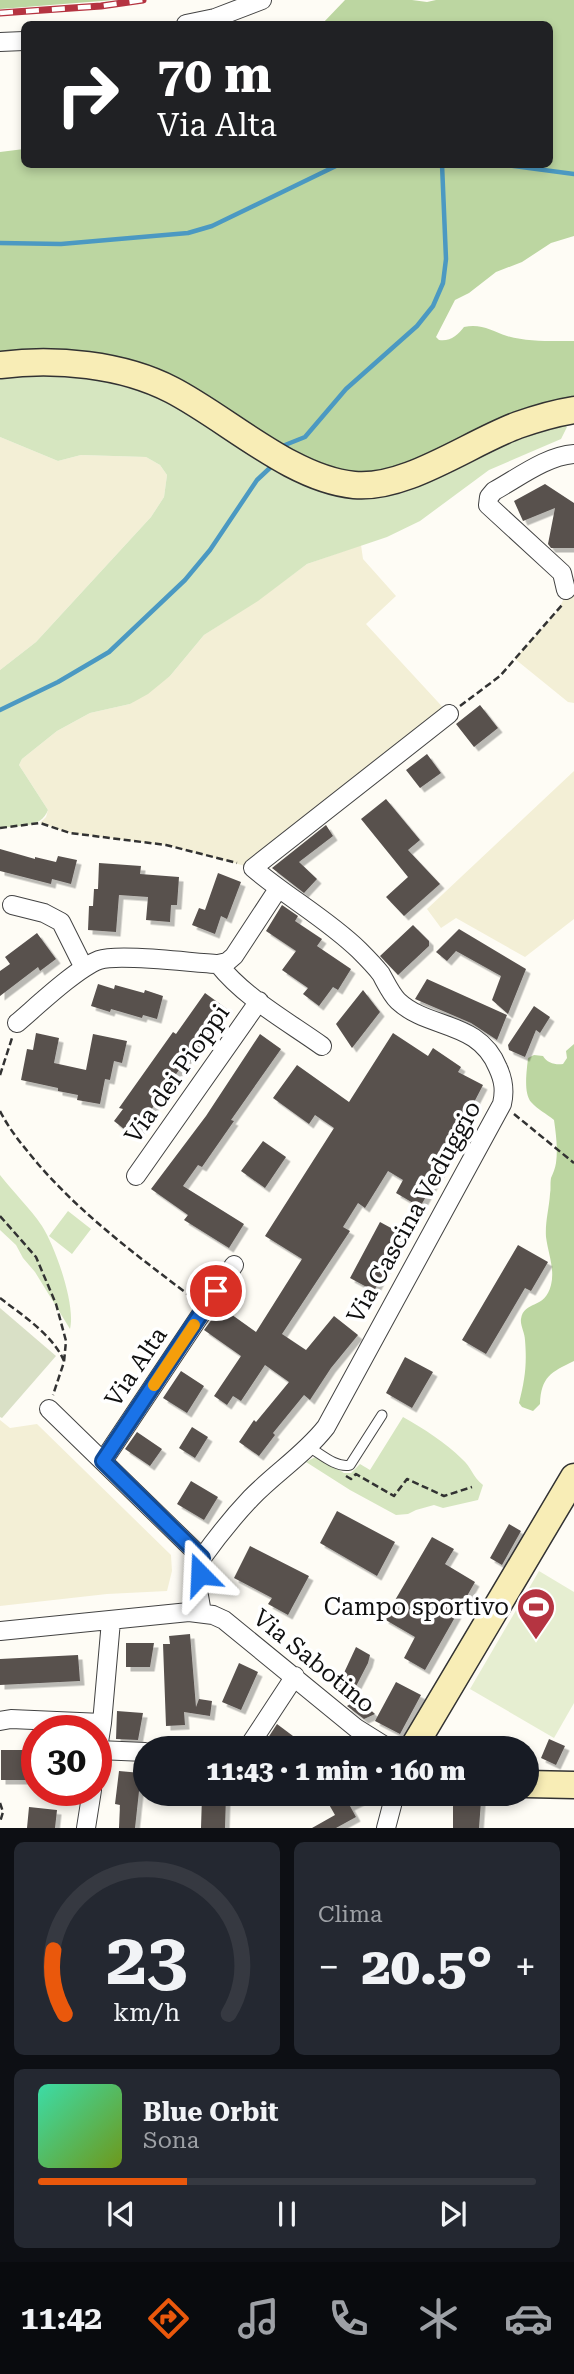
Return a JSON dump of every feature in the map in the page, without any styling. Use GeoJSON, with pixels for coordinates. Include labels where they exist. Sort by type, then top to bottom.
{"type":"FeatureCollection","features":[{"type":"Feature","properties":{"kind":"main road"},"geometry":{"type":"LineString","coordinates":[[0,365],[24,363],[90,366],[144,378],[172,390],[302,468],[320,477],[357,485],[385,483],[404,478],[517,426],[574,410]]}},
{"type":"Feature","properties":{"kind":"main road"},"geometry":{"type":"LineString","coordinates":[[420,1736],[574,1477]]}},
{"type":"Feature","properties":{"kind":"main road"},"geometry":{"type":"LineString","coordinates":[[539,1784],[574,1785]]}},
{"type":"Feature","properties":{"kind":"street"},"geometry":{"type":"LineString","coordinates":[[200,21],[262,0]]}},
{"type":"Feature","properties":{"kind":"street"},"geometry":{"type":"LineString","coordinates":[[0,42],[21,41]]}},
{"type":"Feature","properties":{"kind":"street"},"geometry":{"type":"LineString","coordinates":[[566,594],[562,573],[488,505],[489,497],[494,491],[549,461],[574,454]]}},
{"type":"Feature","properties":{"kind":"street"},"geometry":{"type":"LineString","coordinates":[[253,869],[449,714]]}},
{"type":"Feature","properties":{"kind":"street","name":"Via Cascina Veduggio"},"geometry":{"type":"LineString","coordinates":[[202,1558],[226,1525],[252,1497],[309,1447],[340,1405],[372,1340],[502,1104],[504,1094],[501,1075],[493,1055],[481,1042],[398,1002],[379,972],[358,949],[253,869]]}},
{"type":"Feature","properties":{"kind":"street","name":"Via dei Pioppi"},"geometry":{"type":"LineString","coordinates":[[17,1023],[84,968],[100,959],[218,964],[227,962],[234,956],[278,889]]}},
{"type":"Feature","properties":{"kind":"street"},"geometry":{"type":"LineString","coordinates":[[12,905],[44,913],[61,922],[84,968]]}},
{"type":"Feature","properties":{"kind":"street","name":"Via dei Pioppi"},"geometry":{"type":"LineString","coordinates":[[218,964],[228,976],[259,1001],[323,1046]]}},
{"type":"Feature","properties":{"kind":"street","name":"Via dei Pioppi"},"geometry":{"type":"LineString","coordinates":[[136,1176],[259,1001]]}},
{"type":"Feature","properties":{"kind":"street","name":"Via Alta"},"geometry":{"type":"LineString","coordinates":[[103,1461],[234,1265]]}},
{"type":"Feature","properties":{"kind":"street"},"geometry":{"type":"LineString","coordinates":[[48,1409],[202,1558],[198,1590],[202,1613]]}},
{"type":"Feature","properties":{"kind":"street","name":"Via Sabotino"},"geometry":{"type":"LineString","coordinates":[[0,1631],[189,1612],[202,1613],[224,1620],[368,1736]]}},
{"type":"Feature","properties":{"kind":"street"},"geometry":{"type":"LineString","coordinates":[[103,1715],[111,1621]]}},
{"type":"Feature","properties":{"kind":"street"},"geometry":{"type":"LineString","coordinates":[[256,1736],[295,1676]]}},
{"type":"Feature","properties":{"kind":"street"},"geometry":{"type":"LineString","coordinates":[[0,1721],[21,1719]]}},
{"type":"Feature","properties":{"kind":"street"},"geometry":{"type":"LineString","coordinates":[[112,1754],[133,1753]]}},
{"type":"Feature","properties":{"kind":"street"},"geometry":{"type":"LineString","coordinates":[[86,1828],[89,1806]]}},
{"type":"Feature","properties":{"kind":"street"},"geometry":{"type":"LineString","coordinates":[[386,1828],[392,1806]]}},
{"type":"Feature","properties":{"kind":"lane"},"geometry":{"type":"LineString","coordinates":[[309,1447],[338,1464],[350,1465],[382,1415]]}},
{"type":"Feature","properties":{"kind":"path"},"geometry":{"type":"LineString","coordinates":[[449,714],[500,676],[557,612],[566,594]]}},
{"type":"Feature","properties":{"kind":"path"},"geometry":{"type":"LineString","coordinates":[[0,828],[40,823],[70,833],[166,845],[211,855],[253,869]]}},
{"type":"Feature","properties":{"kind":"path"},"geometry":{"type":"LineString","coordinates":[[0,1075],[17,1023]]}},
{"type":"Feature","properties":{"kind":"path"},"geometry":{"type":"LineString","coordinates":[[502,1104],[574,1163]]}},
{"type":"Feature","properties":{"kind":"path"},"geometry":{"type":"LineString","coordinates":[[0,1111],[18,1141],[49,1177],[99,1226],[206,1307]]}},
{"type":"Feature","properties":{"kind":"path"},"geometry":{"type":"LineString","coordinates":[[0,1216],[36,1256],[56,1304],[66,1341],[64,1362],[48,1409]]}},
{"type":"Feature","properties":{"kind":"path"},"geometry":{"type":"LineString","coordinates":[[0,1298],[50,1340],[60,1351],[64,1362]]}},
{"type":"Feature","properties":{"kind":"path"},"geometry":{"type":"LineString","coordinates":[[344,1475],[351,1479],[356,1474],[394,1496],[408,1479],[443,1496],[472,1487]]}},
{"type":"Feature","properties":{"kind":"path"},"geometry":{"type":"LineString","coordinates":[[0,1803],[3,1812],[0,1822]]}},
{"type":"Feature","properties":{"kind":"shaded area"},"geometry":{"type":"Polygon","coordinates":[[[0,437],[58,461],[81,455],[146,457],[160,465],[167,475],[164,497],[151,517],[36,642],[0,670],[0,437]]]}},
{"type":"Feature","properties":{"kind":"shaded area"},"geometry":{"type":"Polygon","coordinates":[[[361,545],[363,559],[396,596],[366,624],[449,714],[253,868],[166,845],[70,833],[40,823],[48,810],[19,765],[22,759],[57,731],[90,713],[130,704],[170,676],[204,635],[307,564],[361,545]]]}},
{"type":"Feature","properties":{"kind":"shaded area"},"geometry":{"type":"Polygon","coordinates":[[[574,579],[574,703],[568,702],[515,659],[557,612],[574,579]]]}},
{"type":"Feature","properties":{"kind":"shaded area"},"geometry":{"type":"Polygon","coordinates":[[[574,771],[574,919],[525,957],[456,918],[441,928],[427,909],[574,771]]]}},
{"type":"Feature","properties":{"kind":"shaded area"},"geometry":{"type":"Polygon","coordinates":[[[0,1420],[10,1428],[37,1424],[171,1555],[172,1571],[167,1591],[107,1594],[0,1606],[0,1420]]]}},
{"type":"Feature","properties":{"kind":"green space"},"geometry":{"type":"Polygon","coordinates":[[[0,0],[114,0],[0,9],[0,0]]]}},
{"type":"Feature","properties":{"kind":"green space"},"geometry":{"type":"Polygon","coordinates":[[[345,0],[574,0],[574,236],[551,243],[522,262],[496,272],[469,293],[455,300],[436,337],[439,340],[447,340],[464,327],[476,326],[523,339],[574,341],[574,398],[403,471],[365,476],[326,469],[259,434],[38,351],[0,353],[0,152],[21,149],[21,168],[553,168],[553,21],[325,21],[345,0]]]}},
{"type":"Feature","properties":{"kind":"green space"},"geometry":{"type":"Polygon","coordinates":[[[29,375],[93,379],[141,391],[183,408],[316,486],[347,498],[400,494],[474,457],[559,421],[567,427],[561,439],[489,470],[420,521],[387,537],[307,564],[258,601],[204,635],[170,676],[148,694],[130,704],[90,713],[57,731],[22,759],[19,765],[48,810],[45,816],[28,825],[0,828],[0,670],[36,642],[151,517],[164,497],[167,475],[160,465],[146,457],[81,455],[58,461],[0,437],[0,379],[29,375]]]}},
{"type":"Feature","properties":{"kind":"green space"},"geometry":{"type":"Polygon","coordinates":[[[574,1044],[574,1361],[549,1376],[542,1387],[540,1404],[533,1411],[519,1403],[526,1357],[521,1319],[526,1309],[544,1298],[551,1285],[552,1267],[546,1226],[557,1147],[554,1120],[531,1102],[527,1093],[528,1058],[534,1055],[543,1056],[552,1063],[563,1064],[567,1058],[566,1051],[574,1044]]]}},
{"type":"Feature","properties":{"kind":"green space"},"geometry":{"type":"Polygon","coordinates":[[[0,1175],[37,1219],[53,1247],[67,1291],[70,1329],[16,1245],[0,1230],[0,1175]]]}},
{"type":"Feature","properties":{"kind":"green space"},"geometry":{"type":"Polygon","coordinates":[[[68,1211],[91,1229],[72,1254],[49,1236],[68,1211]]]}},
{"type":"Feature","properties":{"kind":"green space"},"geometry":{"type":"Polygon","coordinates":[[[0,1308],[56,1356],[2,1418],[0,1417],[0,1308]]]}},
{"type":"Feature","properties":{"kind":"green space"},"geometry":{"type":"Polygon","coordinates":[[[403,1417],[441,1441],[465,1462],[483,1485],[478,1500],[443,1508],[434,1505],[396,1515],[306,1462],[317,1456],[344,1473],[351,1473],[360,1464],[370,1470],[403,1417]]]}},
{"type":"Feature","properties":{"kind":"green space","name":"Campo sportivo"},"geometry":{"type":"Polygon","coordinates":[[[539,1571],[574,1592],[574,1703],[554,1738],[470,1689],[539,1571]]]}},
{"type":"Feature","properties":{"kind":"building"},"geometry":{"type":"Polygon","coordinates":[[[545,484],[574,503],[574,548],[551,548],[548,544],[555,508],[523,521],[514,501],[545,484]]]}},
{"type":"Feature","properties":{"kind":"building"},"geometry":{"type":"Polygon","coordinates":[[[480,705],[498,728],[474,747],[456,724],[480,705]]]}},
{"type":"Feature","properties":{"kind":"building"},"geometry":{"type":"Polygon","coordinates":[[[427,754],[441,773],[420,788],[406,770],[427,754]]]}},
{"type":"Feature","properties":{"kind":"building"},"geometry":{"type":"Polygon","coordinates":[[[386,799],[420,840],[408,850],[440,884],[404,916],[386,897],[408,877],[361,819],[386,799]]]}},
{"type":"Feature","properties":{"kind":"building"},"geometry":{"type":"Polygon","coordinates":[[[326,825],[333,836],[299,862],[317,879],[304,893],[272,868],[326,825]]]}},
{"type":"Feature","properties":{"kind":"building"},"geometry":{"type":"Polygon","coordinates":[[[0,849],[56,862],[58,856],[77,860],[71,884],[52,879],[51,884],[0,871],[0,849]]]}},
{"type":"Feature","properties":{"kind":"building"},"geometry":{"type":"Polygon","coordinates":[[[99,863],[141,866],[140,874],[179,877],[177,905],[171,905],[170,922],[146,920],[148,897],[119,895],[116,932],[88,930],[89,906],[93,906],[94,889],[98,889],[99,863]]]}},
{"type":"Feature","properties":{"kind":"building"},"geometry":{"type":"Polygon","coordinates":[[[218,873],[241,882],[227,919],[221,916],[215,934],[192,925],[199,908],[205,910],[218,873]]]}},
{"type":"Feature","properties":{"kind":"building"},"geometry":{"type":"Polygon","coordinates":[[[282,905],[298,916],[295,921],[322,939],[317,946],[351,969],[338,990],[333,987],[319,1006],[303,994],[308,988],[282,970],[296,951],[266,931],[282,905]]]}},
{"type":"Feature","properties":{"kind":"building"},"geometry":{"type":"Polygon","coordinates":[[[413,925],[429,941],[429,946],[398,975],[380,956],[413,925]]]}},
{"type":"Feature","properties":{"kind":"building"},"geometry":{"type":"Polygon","coordinates":[[[459,929],[526,969],[508,1014],[492,1000],[501,976],[456,951],[447,961],[436,952],[459,929]]]}},
{"type":"Feature","properties":{"kind":"building"},"geometry":{"type":"Polygon","coordinates":[[[37,933],[56,959],[40,971],[38,967],[0,996],[0,971],[10,964],[5,957],[37,933]]]}},
{"type":"Feature","properties":{"kind":"building"},"geometry":{"type":"Polygon","coordinates":[[[427,979],[507,1015],[497,1040],[471,1023],[415,999],[427,979]]]}},
{"type":"Feature","properties":{"kind":"building"},"geometry":{"type":"Polygon","coordinates":[[[98,984],[114,989],[115,985],[144,993],[145,990],[163,996],[157,1019],[143,1015],[142,1018],[111,1009],[110,1012],[91,1006],[98,984]]]}},
{"type":"Feature","properties":{"kind":"building"},"geometry":{"type":"Polygon","coordinates":[[[363,990],[380,1012],[352,1048],[336,1024],[363,990]]]}},
{"type":"Feature","properties":{"kind":"building"},"geometry":{"type":"Polygon","coordinates":[[[205,993],[227,1009],[198,1050],[195,1047],[134,1137],[114,1121],[123,1109],[119,1108],[173,1032],[176,1034],[205,993]]]}},
{"type":"Feature","properties":{"kind":"building"},"geometry":{"type":"Polygon","coordinates":[[[534,1006],[550,1017],[540,1033],[536,1030],[525,1057],[509,1050],[508,1045],[534,1006]]]}},
{"type":"Feature","properties":{"kind":"building"},"geometry":{"type":"Polygon","coordinates":[[[36,1033],[59,1038],[54,1063],[86,1070],[93,1034],[127,1041],[122,1063],[114,1061],[110,1080],[105,1079],[100,1104],[77,1100],[78,1095],[58,1091],[58,1088],[21,1080],[27,1049],[33,1050],[36,1033]]]}},
{"type":"Feature","properties":{"kind":"building"},"geometry":{"type":"Polygon","coordinates":[[[393,1033],[428,1056],[433,1048],[461,1067],[458,1072],[483,1085],[468,1114],[444,1149],[451,1153],[420,1207],[396,1193],[403,1180],[388,1171],[365,1208],[358,1203],[343,1227],[350,1231],[282,1334],[306,1350],[334,1316],[358,1335],[331,1368],[310,1400],[304,1395],[273,1433],[275,1435],[259,1456],[239,1442],[254,1420],[256,1422],[289,1382],[265,1365],[241,1401],[233,1396],[227,1405],[214,1396],[241,1356],[204,1330],[221,1307],[256,1332],[302,1259],[265,1236],[334,1128],[315,1115],[309,1124],[273,1098],[297,1065],[349,1102],[393,1033]]]}},
{"type":"Feature","properties":{"kind":"building"},"geometry":{"type":"Polygon","coordinates":[[[260,1034],[281,1049],[202,1167],[198,1165],[183,1186],[244,1224],[229,1248],[184,1220],[188,1215],[151,1189],[206,1116],[260,1034]]]}},
{"type":"Feature","properties":{"kind":"building"},"geometry":{"type":"Polygon","coordinates":[[[263,1141],[286,1157],[265,1188],[241,1171],[263,1141]]]}},
{"type":"Feature","properties":{"kind":"building"},"geometry":{"type":"Polygon","coordinates":[[[380,1222],[404,1235],[374,1291],[350,1278],[380,1222]]]}},
{"type":"Feature","properties":{"kind":"building"},"geometry":{"type":"Polygon","coordinates":[[[518,1245],[548,1262],[531,1291],[525,1288],[486,1354],[462,1340],[518,1245]]]}},
{"type":"Feature","properties":{"kind":"building"},"geometry":{"type":"Polygon","coordinates":[[[405,1357],[433,1372],[412,1408],[386,1393],[405,1357]]]}},
{"type":"Feature","properties":{"kind":"building"},"geometry":{"type":"Polygon","coordinates":[[[181,1371],[204,1386],[187,1413],[163,1398],[181,1371]]]}},
{"type":"Feature","properties":{"kind":"building"},"geometry":{"type":"Polygon","coordinates":[[[192,1427],[208,1437],[195,1458],[179,1448],[192,1427]]]}},
{"type":"Feature","properties":{"kind":"building"},"geometry":{"type":"Polygon","coordinates":[[[137,1432],[162,1449],[150,1466],[125,1449],[137,1432]]]}},
{"type":"Feature","properties":{"kind":"building"},"geometry":{"type":"Polygon","coordinates":[[[191,1481],[218,1497],[204,1520],[177,1504],[191,1481]]]}},
{"type":"Feature","properties":{"kind":"building"},"geometry":{"type":"Polygon","coordinates":[[[337,1511],[395,1542],[377,1576],[320,1543],[337,1511]]]}},
{"type":"Feature","properties":{"kind":"building"},"geometry":{"type":"Polygon","coordinates":[[[509,1524],[521,1531],[502,1565],[490,1558],[509,1524]]]}},
{"type":"Feature","properties":{"kind":"building"},"geometry":{"type":"Polygon","coordinates":[[[432,1537],[454,1549],[445,1564],[475,1582],[425,1670],[404,1658],[415,1637],[384,1619],[432,1537]]]}},
{"type":"Feature","properties":{"kind":"building"},"geometry":{"type":"Polygon","coordinates":[[[250,1546],[309,1576],[288,1615],[268,1604],[272,1598],[234,1578],[250,1546]]]}},
{"type":"Feature","properties":{"kind":"building"},"geometry":{"type":"Polygon","coordinates":[[[190,1634],[196,1707],[199,1699],[212,1701],[210,1716],[184,1712],[185,1725],[166,1726],[163,1644],[170,1644],[169,1636],[190,1634]]]}},
{"type":"Feature","properties":{"kind":"building"},"geometry":{"type":"Polygon","coordinates":[[[126,1643],[154,1643],[150,1667],[126,1667],[126,1643]]]}},
{"type":"Feature","properties":{"kind":"building"},"geometry":{"type":"Polygon","coordinates":[[[356,1647],[370,1655],[350,1698],[336,1690],[356,1647]]]}},
{"type":"Feature","properties":{"kind":"building"},"geometry":{"type":"Polygon","coordinates":[[[78,1655],[80,1681],[0,1685],[0,1659],[78,1655]]]}},
{"type":"Feature","properties":{"kind":"building"},"geometry":{"type":"Polygon","coordinates":[[[239,1663],[258,1672],[241,1710],[222,1702],[239,1663]]]}},
{"type":"Feature","properties":{"kind":"building"},"geometry":{"type":"Polygon","coordinates":[[[396,1682],[421,1695],[400,1734],[375,1721],[396,1682]]]}},
{"type":"Feature","properties":{"kind":"building"},"geometry":{"type":"Polygon","coordinates":[[[358,1699],[375,1714],[364,1719],[347,1706],[358,1699]]]}},
{"type":"Feature","properties":{"kind":"building"},"geometry":{"type":"Polygon","coordinates":[[[117,1711],[143,1713],[139,1736],[133,1736],[133,1740],[116,1739],[117,1711]]]}},
{"type":"Feature","properties":{"kind":"building"},"geometry":{"type":"Polygon","coordinates":[[[277,1724],[293,1736],[269,1736],[277,1724]]]}},
{"type":"Feature","properties":{"kind":"building"},"geometry":{"type":"Polygon","coordinates":[[[549,1739],[565,1746],[556,1765],[541,1758],[549,1739]]]}},
{"type":"Feature","properties":{"kind":"building"},"geometry":{"type":"Polygon","coordinates":[[[1,1750],[21,1750],[21,1780],[1,1780],[1,1750]]]}},
{"type":"Feature","properties":{"kind":"building"},"geometry":{"type":"Polygon","coordinates":[[[119,1771],[133,1772],[133,1806],[137,1806],[135,1828],[119,1828],[120,1805],[115,1804],[119,1771]]]}},
{"type":"Feature","properties":{"kind":"building"},"geometry":{"type":"Polygon","coordinates":[[[202,1806],[226,1806],[225,1828],[201,1828],[202,1806]]]}},
{"type":"Feature","properties":{"kind":"building"},"geometry":{"type":"Polygon","coordinates":[[[330,1806],[350,1806],[356,1817],[336,1828],[312,1828],[335,1815],[330,1806]]]}},
{"type":"Feature","properties":{"kind":"building"},"geometry":{"type":"Polygon","coordinates":[[[453,1806],[481,1806],[479,1828],[453,1828],[453,1806]]]}},
{"type":"Feature","properties":{"kind":"building"},"geometry":{"type":"Polygon","coordinates":[[[29,1807],[57,1810],[55,1828],[27,1828],[29,1807]]]}},
{"type":"Feature","properties":{"kind":"waterway"},"geometry":{"type":"LineString","coordinates":[[0,243],[61,244],[188,233],[212,226],[332,168]]}},
{"type":"Feature","properties":{"kind":"waterway"},"geometry":{"type":"LineString","coordinates":[[285,445],[305,437],[346,389],[417,326],[433,306],[443,283],[446,259],[442,168]]}},
{"type":"Feature","properties":{"kind":"waterway"},"geometry":{"type":"LineString","coordinates":[[529,168],[574,174]]}},
{"type":"Feature","properties":{"kind":"waterway"},"geometry":{"type":"LineString","coordinates":[[0,710],[58,682],[109,652],[185,580],[210,550],[257,480],[273,465]]}},
{"type":"Feature","properties":{"kind":"railway"},"geometry":{"type":"LineString","coordinates":[[0,13],[101,6],[143,0]]}},
{"type":"Feature","properties":{"kind":"slow traffic"},"geometry":{"type":"LineString","coordinates":[[154,1385],[194,1325]]}},
{"type":"Feature","properties":{"kind":"place","name":"Campo sportivo"},"geometry":{"type":"Point","coordinates":[536,1641]}},
{"type":"Feature","properties":{"kind":"route"},"geometry":{"type":"LineString","coordinates":[[200,1574],[202,1558],[103,1461],[216,1291]]}}]}
